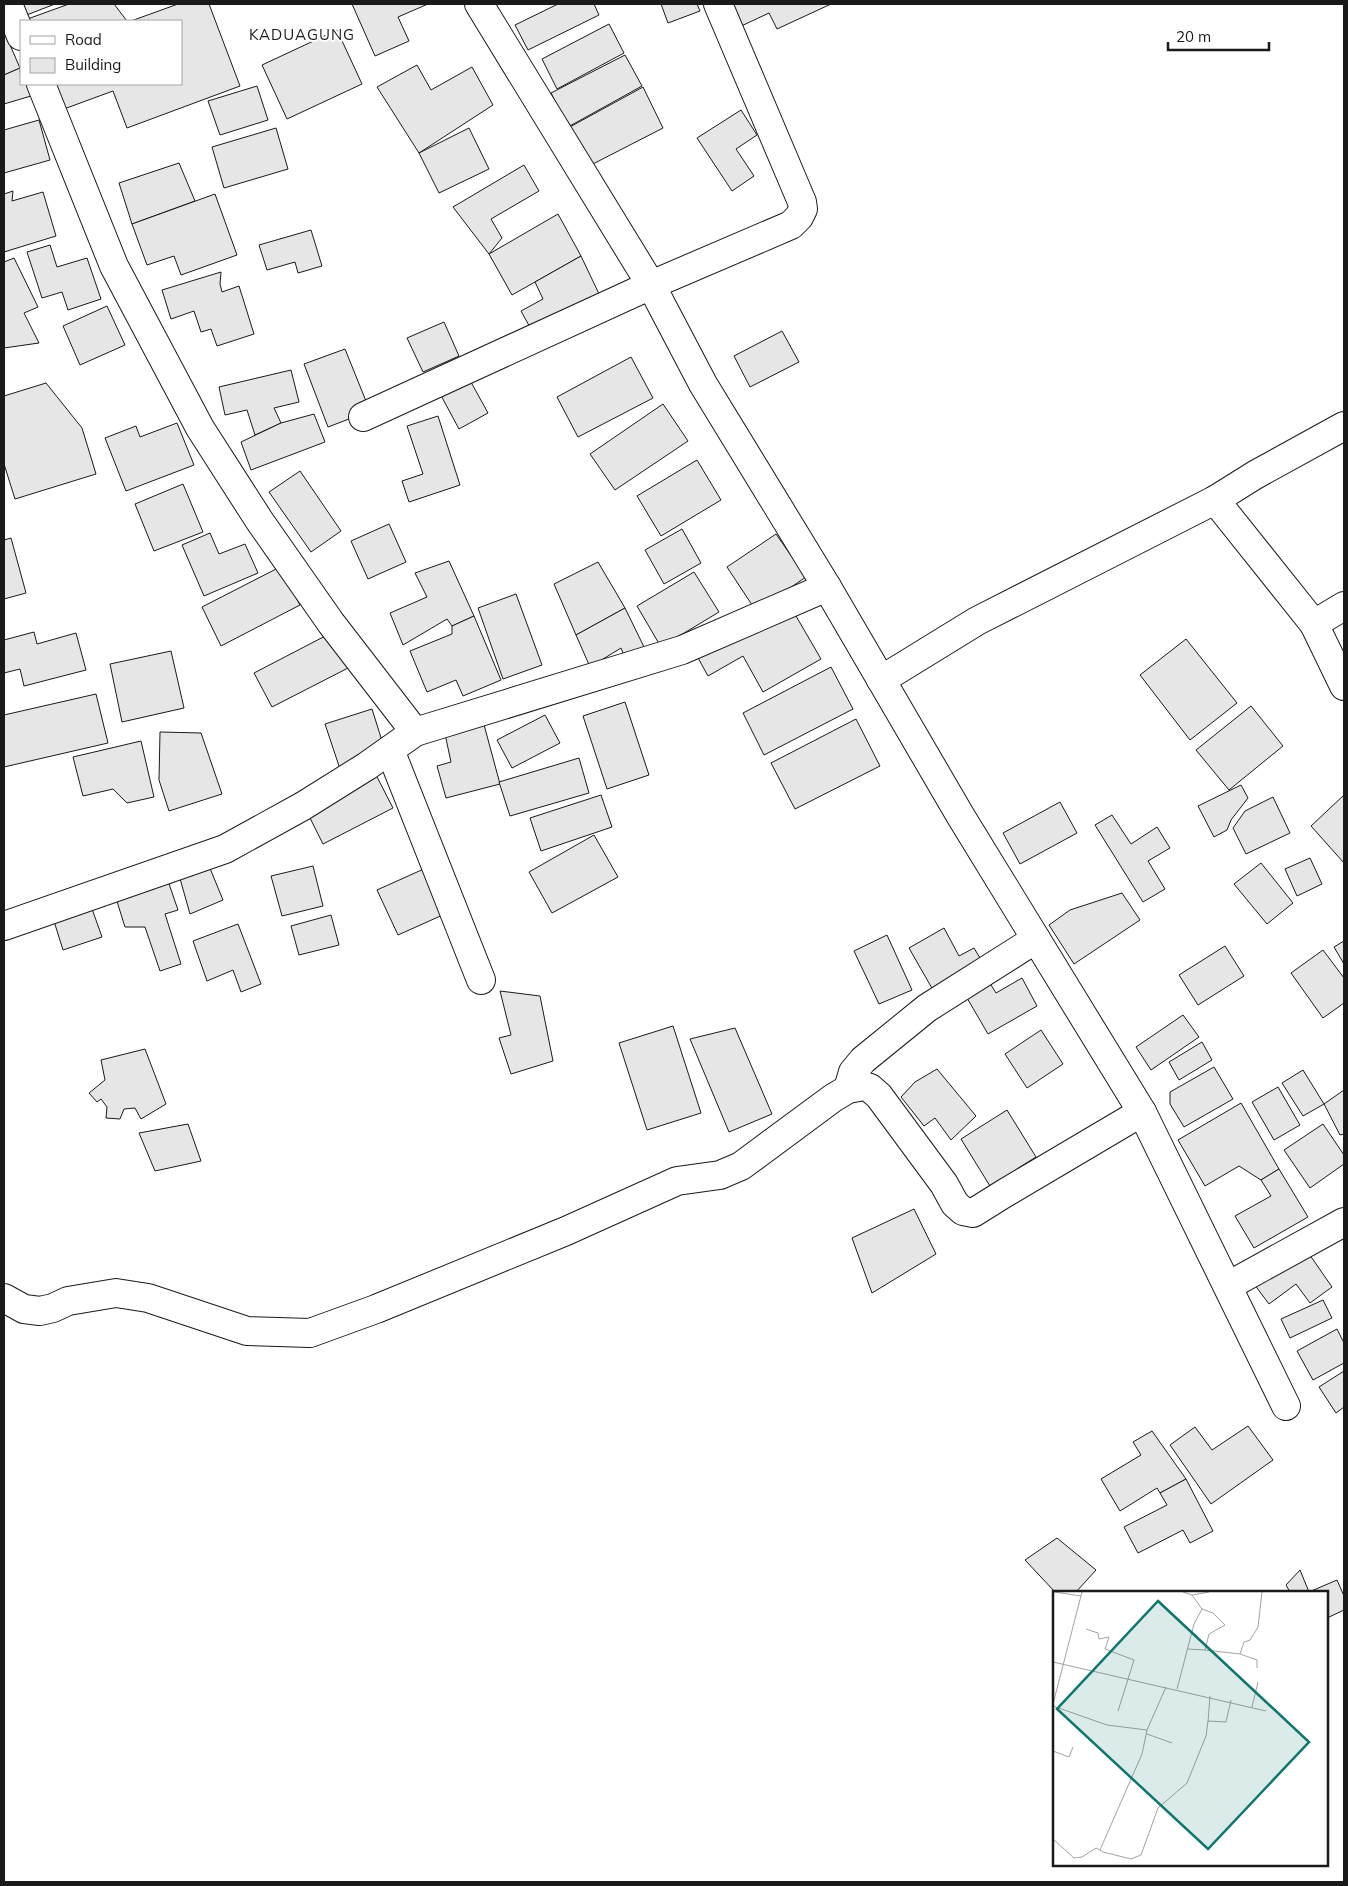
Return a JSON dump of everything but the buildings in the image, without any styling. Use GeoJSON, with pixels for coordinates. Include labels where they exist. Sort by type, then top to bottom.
{"type":"FeatureCollection","features":[{"type":"Feature","properties":{"kind":"street"},"geometry":{"type":"LineString","coordinates":[[8,4],[20,34]]}},
{"type":"Feature","properties":{"kind":"street"},"geometry":{"type":"LineString","coordinates":[[479,4],[651,285],[702,384],[826,587],[960,815],[1142,1112],[1286,1406]]}},
{"type":"Feature","properties":{"kind":"street"},"geometry":{"type":"LineString","coordinates":[[363,417],[651,285],[791,225],[800,216],[803,209],[718,4]]}},
{"type":"Feature","properties":{"kind":"street"},"geometry":{"type":"LineString","coordinates":[[40,85],[114,266],[200,428],[259,520],[331,623],[415,732]]}},
{"type":"Feature","properties":{"kind":"street"},"geometry":{"type":"LineString","coordinates":[[881,680],[977,621],[1215,500],[1255,475],[1344,426]]}},
{"type":"Feature","properties":{"kind":"street"},"geometry":{"type":"LineString","coordinates":[[1215,500],[1314,624],[1344,686]]}},
{"type":"Feature","properties":{"kind":"street"},"geometry":{"type":"LineString","coordinates":[[4,926],[225,849],[303,806],[415,732],[682,650],[826,587]]}},
{"type":"Feature","properties":{"kind":"street"},"geometry":{"type":"LineString","coordinates":[[1314,624],[1344,606]]}},
{"type":"Feature","properties":{"kind":"street"},"geometry":{"type":"LineString","coordinates":[[390,750],[481,980]]}},
{"type":"Feature","properties":{"kind":"street"},"geometry":{"type":"LineString","coordinates":[[848,1089],[854,1072],[863,1060],[928,1008],[1036,939]]}},
{"type":"Feature","properties":{"kind":"street"},"geometry":{"type":"LineString","coordinates":[[4,1298],[24,1309],[40,1311],[53,1308],[68,1301],[116,1293],[148,1298],[247,1331],[310,1333],[376,1309],[566,1231],[677,1182],[720,1175],[742,1166],[833,1098],[848,1089],[864,1086],[870,1088],[879,1096],[944,1184],[955,1204],[963,1212],[968,1213],[973,1213],[983,1208],[1142,1112]]}},
{"type":"Feature","properties":{"kind":"street"},"geometry":{"type":"LineString","coordinates":[[1228,1286],[1344,1222]]}},
{"type":"Feature","properties":{"kind":"district","name":"KADUAGUNG"},"geometry":{"type":"Point","coordinates":[302,34]}}]}
